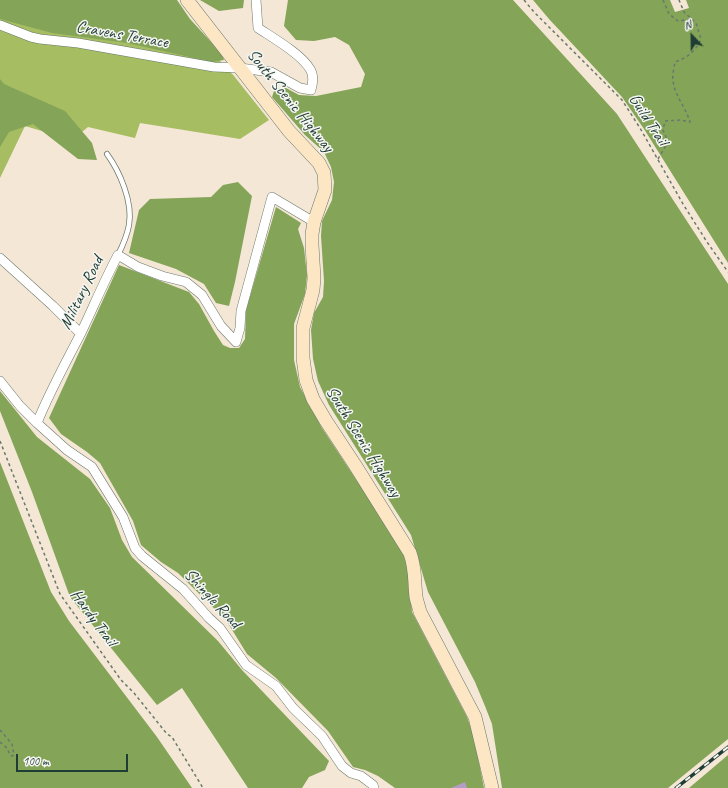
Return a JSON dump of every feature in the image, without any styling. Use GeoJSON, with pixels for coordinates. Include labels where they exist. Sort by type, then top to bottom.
{"type":"FeatureCollection","features":[{"type":"Feature","properties":{"kind":"main road","name":"South Scenic Highway"},"geometry":{"type":"LineString","coordinates":[[187,0],[289,131],[315,159],[324,173],[325,190],[314,222],[312,245],[314,278],[313,290],[303,328],[302,343],[305,373],[309,388],[326,421],[410,553],[414,562],[416,575],[416,597],[420,612],[475,716],[492,788]]}},
{"type":"Feature","properties":{"kind":"street","name":"Cravens Terrace"},"geometry":{"type":"LineString","coordinates":[[0,25],[40,39],[78,43],[214,67],[240,68],[271,72],[300,88],[311,90],[313,83],[310,69],[301,60],[258,28],[256,0]]}},
{"type":"Feature","properties":{"kind":"street","name":"Military Road"},"geometry":{"type":"LineString","coordinates":[[37,423],[105,278],[118,255],[138,267],[162,276],[186,282],[202,295],[221,326],[236,342],[240,328],[241,311],[272,197],[314,222]]}},
{"type":"Feature","properties":{"kind":"street"},"geometry":{"type":"LineString","coordinates":[[0,258],[53,306],[80,333]]}},
{"type":"Feature","properties":{"kind":"street"},"geometry":{"type":"LineString","coordinates":[[0,381],[20,406],[37,423]]}},
{"type":"Feature","properties":{"kind":"street","name":"Shingle Road"},"geometry":{"type":"LineString","coordinates":[[37,423],[66,450],[92,467],[123,517],[135,548],[142,556],[183,589],[220,628],[246,664],[276,686],[293,708],[322,736],[342,766],[351,773],[361,776],[375,787]]}},
{"type":"Feature","properties":{"kind":"lane"},"geometry":{"type":"LineString","coordinates":[[107,154],[116,166],[129,208],[130,224],[118,255]]}},
{"type":"Feature","properties":{"kind":"path","name":"Guild Trail"},"geometry":{"type":"LineString","coordinates":[[524,0],[534,12],[622,100],[706,242],[728,272]]}},
{"type":"Feature","properties":{"kind":"path"},"geometry":{"type":"LineString","coordinates":[[663,0],[669,14],[678,21],[692,19]]}},
{"type":"Feature","properties":{"kind":"path"},"geometry":{"type":"LineString","coordinates":[[658,159],[668,142],[663,130],[665,121],[680,120],[690,122],[688,114],[677,94],[672,80],[675,62],[690,54],[698,46],[701,39],[699,28],[684,12],[679,0]]}},
{"type":"Feature","properties":{"kind":"path","name":"Hardy Trail"},"geometry":{"type":"LineString","coordinates":[[0,441],[60,594],[114,668],[121,680],[134,693],[167,734],[172,737],[203,788]]}},
{"type":"Feature","properties":{"kind":"path"},"geometry":{"type":"LineString","coordinates":[[0,730],[12,744],[14,755],[10,756],[7,748],[0,742]]}},
{"type":"Feature","properties":{"kind":"green space"},"geometry":{"type":"Polygon","coordinates":[[[0,0],[164,0],[234,76],[269,120],[240,139],[140,123],[135,138],[88,127],[72,140],[25,126],[0,178],[0,0]]]}},
{"type":"Feature","properties":{"kind":"green space"},"geometry":{"type":"Polygon","coordinates":[[[0,0],[177,0],[190,19],[222,54],[224,60],[212,62],[127,43],[52,33],[0,19],[0,0]]]}},
{"type":"Feature","properties":{"kind":"green space"},"geometry":{"type":"Polygon","coordinates":[[[200,0],[244,0],[243,8],[219,11],[200,0]]]}},
{"type":"Feature","properties":{"kind":"green space"},"geometry":{"type":"Polygon","coordinates":[[[288,0],[513,0],[617,114],[728,284],[728,739],[668,788],[502,788],[492,724],[475,682],[428,592],[411,535],[329,405],[318,381],[313,359],[311,330],[314,313],[323,297],[324,281],[321,236],[322,221],[332,200],[334,182],[331,167],[324,152],[305,135],[272,97],[275,88],[286,88],[299,95],[316,96],[361,87],[365,74],[349,45],[335,37],[314,41],[296,40],[284,26],[288,0]]]}},
{"type":"Feature","properties":{"kind":"green space"},"geometry":{"type":"Polygon","coordinates":[[[533,0],[670,0],[675,12],[689,8],[686,0],[728,0],[728,263],[644,129],[622,97],[533,0]]]}},
{"type":"Feature","properties":{"kind":"green space"},"geometry":{"type":"Polygon","coordinates":[[[0,79],[4,84],[65,111],[92,143],[97,160],[78,159],[33,124],[9,132],[0,147],[0,79]]]}},
{"type":"Feature","properties":{"kind":"green space"},"geometry":{"type":"Polygon","coordinates":[[[238,182],[252,196],[229,306],[216,303],[204,284],[176,269],[129,253],[139,210],[150,199],[211,197],[223,185],[238,182]]]}},
{"type":"Feature","properties":{"kind":"green space"},"geometry":{"type":"Polygon","coordinates":[[[276,207],[301,223],[298,229],[304,248],[307,275],[305,294],[294,324],[294,360],[300,387],[322,428],[400,546],[408,565],[412,612],[467,717],[474,737],[484,788],[395,788],[378,776],[365,770],[353,767],[328,731],[276,678],[247,654],[226,620],[178,573],[161,562],[141,545],[133,521],[100,463],[61,434],[49,418],[119,265],[189,292],[199,304],[223,345],[230,348],[239,348],[245,339],[246,310],[276,207]]]}},
{"type":"Feature","properties":{"kind":"green space"},"geometry":{"type":"Polygon","coordinates":[[[0,391],[37,437],[90,479],[110,508],[122,540],[132,557],[218,641],[242,670],[329,761],[325,770],[309,777],[302,788],[248,788],[182,688],[157,705],[70,597],[32,492],[0,411],[0,391]]]}},
{"type":"Feature","properties":{"kind":"green space"},"geometry":{"type":"Polygon","coordinates":[[[0,462],[51,592],[69,621],[157,737],[192,788],[0,788],[0,462]]]}},
{"type":"Feature","properties":{"kind":"green space"},"geometry":{"type":"Polygon","coordinates":[[[728,755],[728,788],[689,788],[728,755]]]}},
{"type":"Feature","properties":{"kind":"building"},"geometry":{"type":"Polygon","coordinates":[[[465,782],[467,788],[451,788],[465,782]]]}},
{"type":"Feature","properties":{"kind":"railway"},"geometry":{"type":"LineString","coordinates":[[676,788],[728,747]]}}]}
